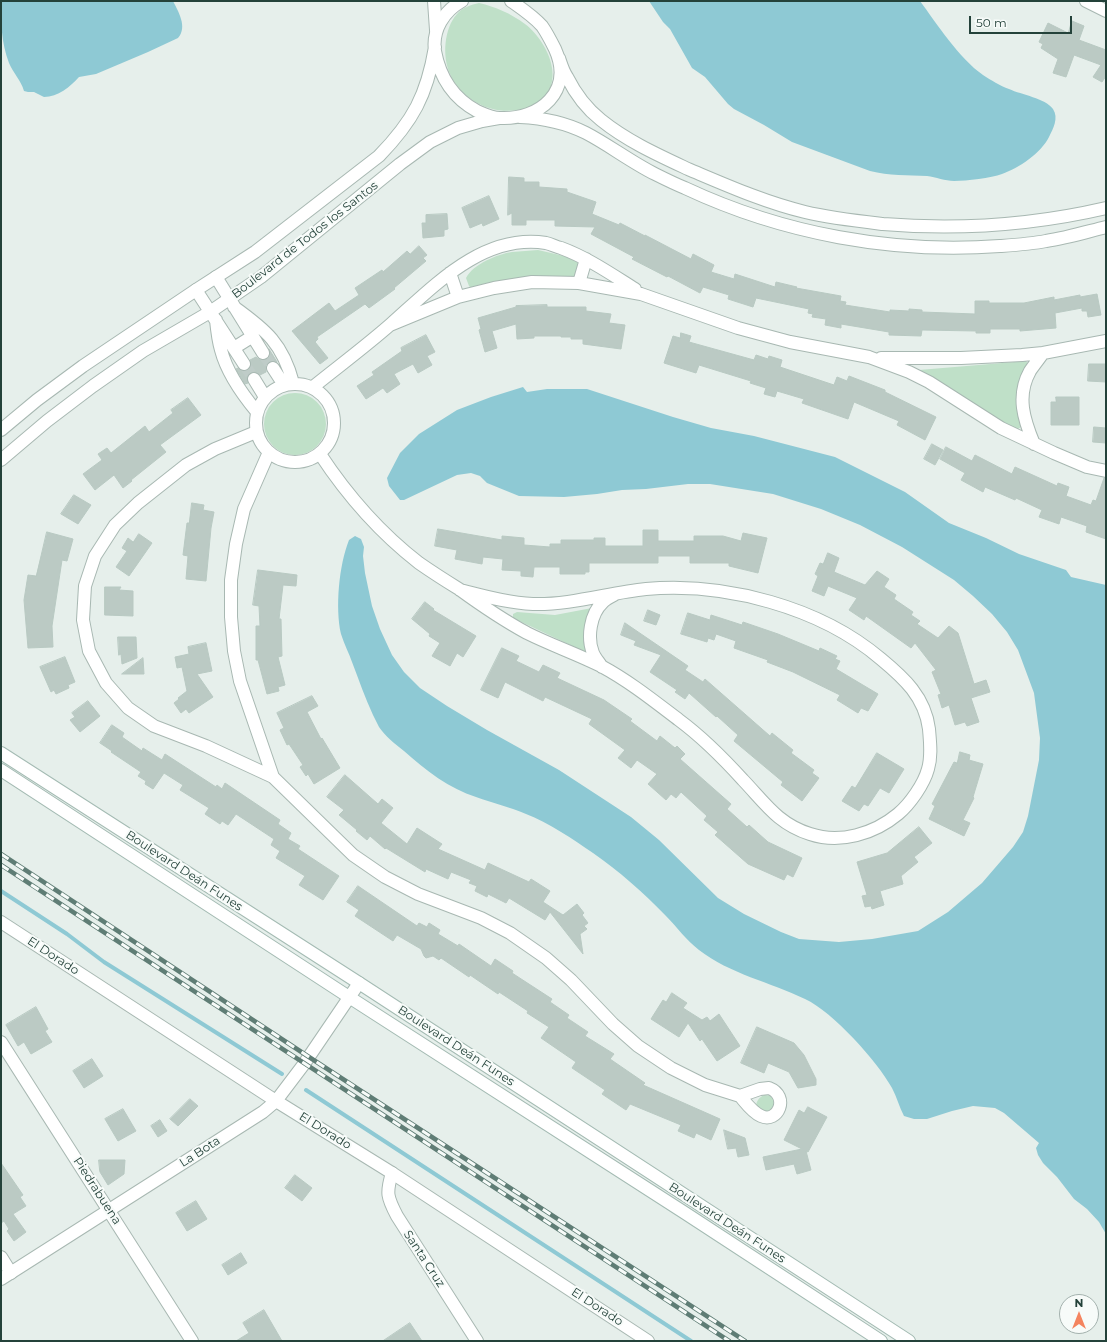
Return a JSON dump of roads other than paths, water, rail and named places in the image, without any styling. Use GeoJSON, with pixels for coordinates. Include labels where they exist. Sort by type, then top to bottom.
{"type":"FeatureCollection","features":[{"type":"Feature","properties":{"kind":"street"},"geometry":{"type":"LineString","coordinates":[[434,1],[436,30],[435,47],[437,59],[442,75],[452,91],[465,104],[484,114],[499,118],[535,118],[585,133],[654,174],[751,215],[790,226],[839,237],[879,243],[930,247],[972,248],[1046,241],[1106,227]]}},
{"type":"Feature","properties":{"kind":"street"},"geometry":{"type":"LineString","coordinates":[[436,30],[444,16],[451,8],[462,1]]}},
{"type":"Feature","properties":{"kind":"street"},"geometry":{"type":"LineString","coordinates":[[511,1],[541,26],[551,40],[566,76],[590,110],[601,120],[628,138],[668,160],[739,191],[804,212],[837,219],[916,227],[999,225],[1030,222],[1106,208]]}},
{"type":"Feature","properties":{"kind":"street"},"geometry":{"type":"LineString","coordinates":[[1086,1],[1106,11]]}},
{"type":"Feature","properties":{"kind":"street","name":"Boulevard de Todos los Santos"},"geometry":{"type":"LineString","coordinates":[[1,430],[36,400],[83,366],[255,252],[379,156],[394,141],[414,113],[423,95],[431,71],[435,47]]}},
{"type":"Feature","properties":{"kind":"street"},"geometry":{"type":"LineString","coordinates":[[520,117],[537,111],[550,101],[554,95],[558,87],[561,72],[559,58]]}},
{"type":"Feature","properties":{"kind":"street","name":"Boulevard de Todos los Santos"},"geometry":{"type":"LineString","coordinates":[[1,460],[47,421],[143,351],[213,316],[232,303],[267,272],[400,164],[430,142],[458,128],[499,118]]}},
{"type":"Feature","properties":{"kind":"street"},"geometry":{"type":"LineString","coordinates":[[313,387],[390,325],[450,273],[477,255],[498,246],[523,242],[547,243],[586,259],[641,294]]}},
{"type":"Feature","properties":{"kind":"street"},"geometry":{"type":"LineString","coordinates":[[579,283],[586,259]]}},
{"type":"Feature","properties":{"kind":"street"},"geometry":{"type":"LineString","coordinates":[[450,273],[458,297]]}},
{"type":"Feature","properties":{"kind":"street"},"geometry":{"type":"LineString","coordinates":[[216,277],[263,352]]}},
{"type":"Feature","properties":{"kind":"street"},"geometry":{"type":"LineString","coordinates":[[390,325],[458,297],[494,288],[532,282],[579,283],[641,294],[738,328],[790,342],[869,357],[912,359],[961,358],[1043,353],[1106,341]]}},
{"type":"Feature","properties":{"kind":"street"},"geometry":{"type":"LineString","coordinates":[[196,290],[244,364]]}},
{"type":"Feature","properties":{"kind":"street"},"geometry":{"type":"LineString","coordinates":[[232,303],[259,325],[281,351],[286,362],[289,384]]}},
{"type":"Feature","properties":{"kind":"street"},"geometry":{"type":"LineString","coordinates":[[213,316],[221,350],[228,368],[247,401],[257,412]]}},
{"type":"Feature","properties":{"kind":"street"},"geometry":{"type":"LineString","coordinates":[[234,348],[253,336]]}},
{"type":"Feature","properties":{"kind":"street"},"geometry":{"type":"LineString","coordinates":[[1034,444],[1025,422],[1022,406],[1023,389],[1030,371],[1043,353]]}},
{"type":"Feature","properties":{"kind":"street"},"geometry":{"type":"LineString","coordinates":[[869,357],[909,372],[930,382],[1001,428],[1034,444],[1087,467],[1106,471]]}},
{"type":"Feature","properties":{"kind":"street"},"geometry":{"type":"LineString","coordinates":[[273,368],[289,384]]}},
{"type":"Feature","properties":{"kind":"street"},"geometry":{"type":"LineString","coordinates":[[254,379],[265,397]]}},
{"type":"Feature","properties":{"kind":"street"},"geometry":{"type":"LineString","coordinates":[[289,384],[303,384],[313,387],[324,395],[331,406],[334,419],[334,432],[328,444],[320,454],[310,459],[300,462],[288,462],[278,459],[261,443],[256,432],[255,422],[257,412],[265,397],[274,389],[289,384]]}},
{"type":"Feature","properties":{"kind":"street"},"geometry":{"type":"LineString","coordinates":[[256,432],[215,449],[186,465],[138,503],[115,524],[95,556],[85,586],[83,620],[89,651],[106,683],[128,708],[154,726],[206,746],[273,777],[353,855],[386,877],[418,894],[481,918],[510,933],[546,958],[571,980],[613,1024],[638,1046],[671,1068],[705,1085],[740,1096]]}},
{"type":"Feature","properties":{"kind":"street"},"geometry":{"type":"LineString","coordinates":[[269,452],[244,509],[236,544],[231,580],[231,617],[234,651],[240,681],[273,777]]}},
{"type":"Feature","properties":{"kind":"street"},"geometry":{"type":"LineString","coordinates":[[320,454],[336,479],[376,526],[419,563],[489,611],[530,634],[602,667],[641,692],[689,727],[758,795],[772,813],[790,826],[812,835],[840,838],[861,835],[883,825],[901,812],[917,792],[928,769],[931,746],[928,722],[918,697],[903,677],[872,651],[837,628],[784,606],[736,593],[687,588],[648,589],[563,603],[532,604],[501,601],[460,590]]}},
{"type":"Feature","properties":{"kind":"street"},"geometry":{"type":"LineString","coordinates":[[602,667],[593,654],[590,644],[592,621],[603,602],[617,594]]}},
{"type":"Feature","properties":{"kind":"street","name":"Boulevard Deán Funes"},"geometry":{"type":"LineString","coordinates":[[1,753],[359,983],[909,1341]]}},
{"type":"Feature","properties":{"kind":"street","name":"Boulevard Deán Funes"},"geometry":{"type":"LineString","coordinates":[[1,770],[881,1341]]}},
{"type":"Feature","properties":{"kind":"street","name":"El Dorado"},"geometry":{"type":"LineString","coordinates":[[1,922],[276,1101],[392,1173],[648,1341]]}},
{"type":"Feature","properties":{"kind":"street","name":"La Bota"},"geometry":{"type":"LineString","coordinates":[[6,1276],[263,1112],[276,1101],[304,1064],[359,983]]}},
{"type":"Feature","properties":{"kind":"street","name":"Piedrabuena"},"geometry":{"type":"LineString","coordinates":[[1,1042],[192,1341]]}},
{"type":"Feature","properties":{"kind":"street","name":"Santa Cruz"},"geometry":{"type":"LineString","coordinates":[[392,1173],[388,1187],[389,1200],[394,1211],[477,1341]]}},
{"type":"Feature","properties":{"kind":"street"},"geometry":{"type":"LineString","coordinates":[[1,1257],[6,1276]]}},
{"type":"Feature","properties":{"kind":"water"},"geometry":{"type":"Polygon","coordinates":[[[1,1],[173,1],[181,19],[182,29],[178,38],[96,74],[79,77],[63,91],[49,97],[44,97],[34,92],[24,91],[9,63],[6,55],[1,25],[1,1]]]}},
{"type":"Feature","properties":{"kind":"water"},"geometry":{"type":"Polygon","coordinates":[[[649,1],[920,1],[965,60],[983,75],[996,83],[1045,102],[1055,112],[1055,123],[1051,134],[1041,149],[1015,168],[997,175],[979,179],[954,181],[927,176],[891,175],[870,171],[792,142],[734,109],[705,77],[692,68],[670,29],[663,22],[649,1]]]}},
{"type":"Feature","properties":{"kind":"water"},"geometry":{"type":"Polygon","coordinates":[[[523,387],[527,392],[547,389],[587,389],[711,428],[754,436],[835,457],[905,492],[949,523],[986,538],[1019,554],[1066,570],[1071,577],[1106,585],[1106,1234],[1099,1222],[1087,1209],[1074,1199],[1057,1177],[1043,1163],[1036,1148],[1039,1143],[1004,1113],[995,1108],[973,1106],[927,1119],[914,1119],[904,1116],[892,1088],[865,1051],[841,1026],[816,1005],[792,993],[737,972],[711,958],[690,942],[640,891],[593,853],[561,832],[534,817],[466,794],[447,784],[429,772],[390,740],[379,727],[367,702],[341,634],[339,624],[338,599],[340,574],[349,540],[355,536],[361,539],[364,547],[363,556],[365,573],[372,606],[380,629],[392,655],[404,672],[420,688],[487,730],[559,770],[631,817],[659,840],[718,898],[744,914],[781,932],[799,939],[839,942],[872,939],[918,931],[948,912],[982,883],[1013,847],[1023,832],[1028,816],[1039,760],[1040,738],[1034,693],[1018,650],[1007,632],[992,614],[973,596],[954,580],[902,547],[860,525],[821,509],[773,494],[710,484],[688,484],[564,497],[519,496],[487,483],[480,476],[471,473],[457,475],[404,500],[400,500],[389,486],[387,478],[400,453],[419,434],[457,410],[523,387]]]}},
{"type":"Feature","properties":{"kind":"waterway"},"geometry":{"type":"LineString","coordinates":[[1,891],[67,934],[104,962],[282,1074]]}},
{"type":"Feature","properties":{"kind":"waterway"},"geometry":{"type":"LineString","coordinates":[[306,1090],[691,1341]]}},
{"type":"Feature","properties":{"kind":"tunnel"},"geometry":{"type":"LineString","coordinates":[[263,353],[273,368]]}},
{"type":"Feature","properties":{"kind":"tunnel"},"geometry":{"type":"LineString","coordinates":[[244,364],[254,379]]}},
{"type":"Feature","properties":{"kind":"railway"},"geometry":{"type":"LineString","coordinates":[[1,854],[745,1341]]}},
{"type":"Feature","properties":{"kind":"railway"},"geometry":{"type":"LineString","coordinates":[[1,865],[729,1341]]}}]}
